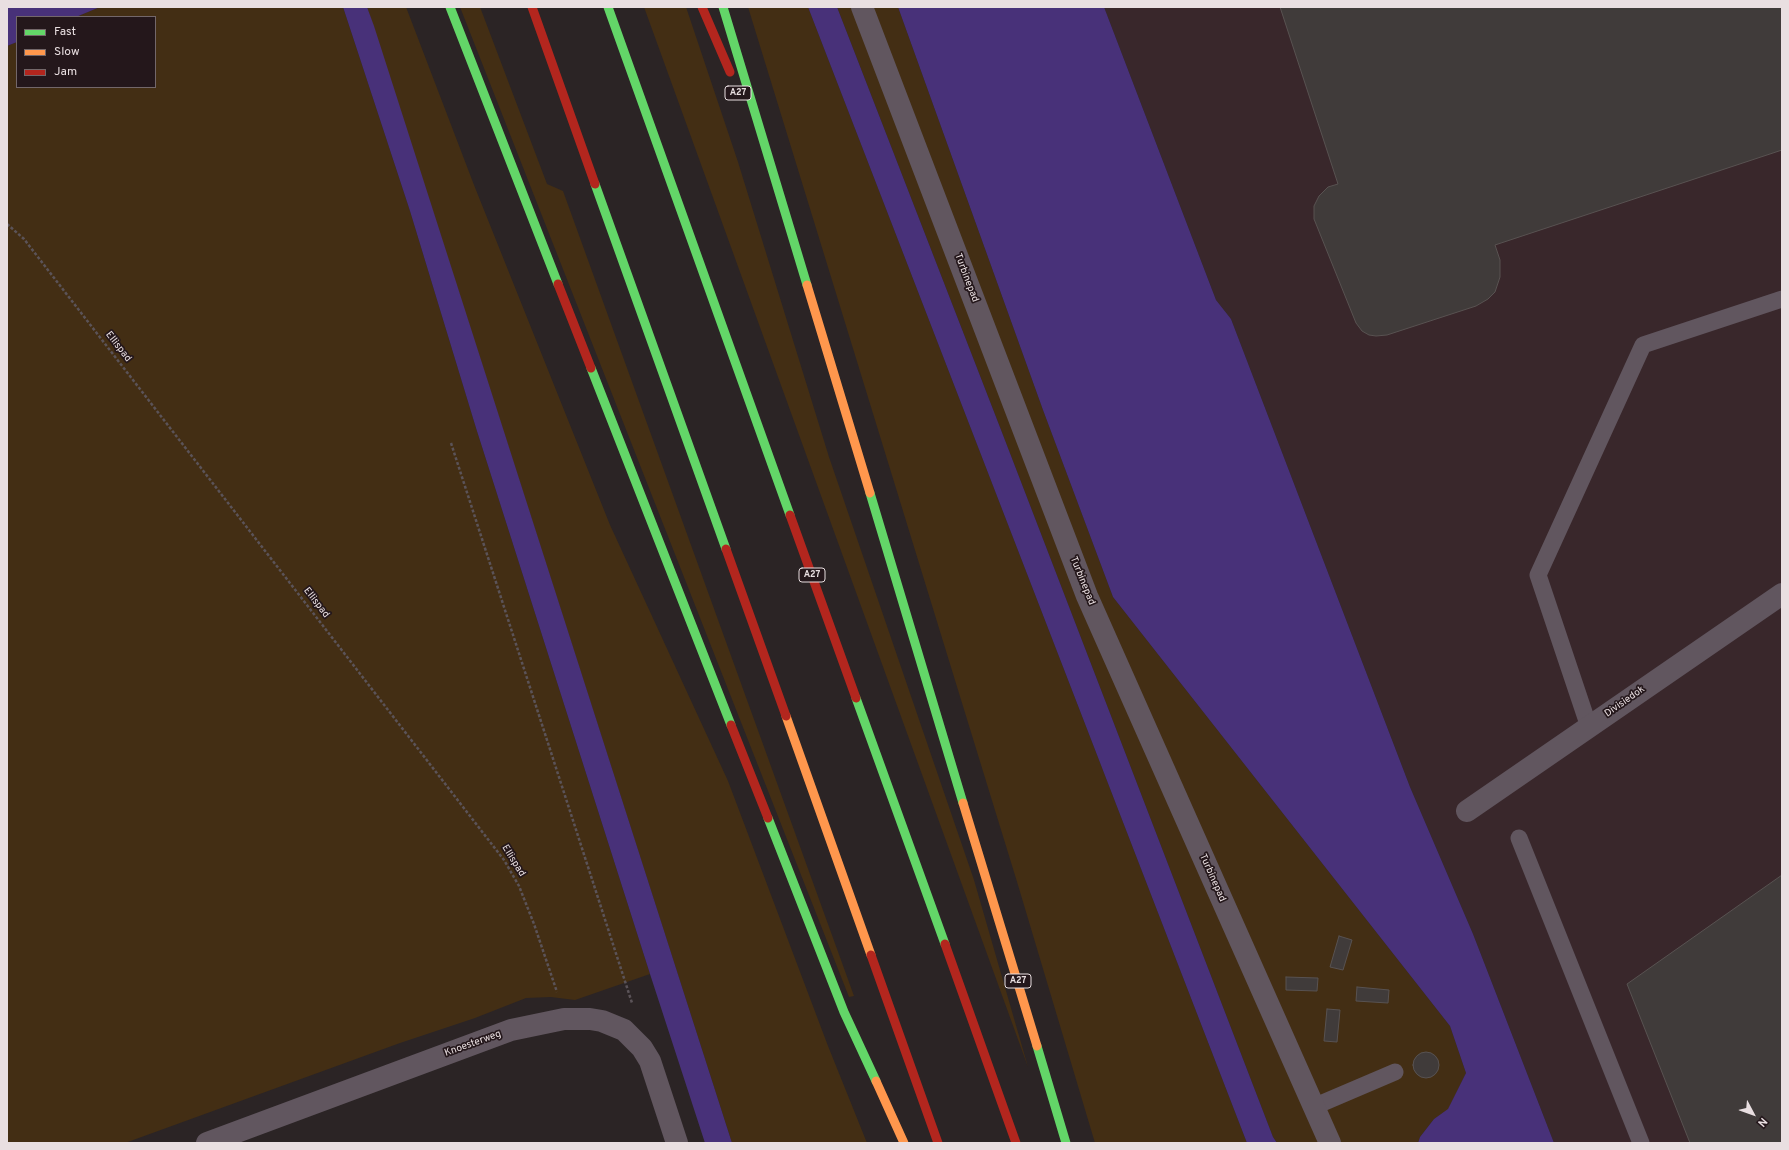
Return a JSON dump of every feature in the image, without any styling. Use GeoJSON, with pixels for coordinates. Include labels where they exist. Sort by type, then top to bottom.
{"type":"FeatureCollection","features":[{"type":"Feature","properties":{"kind":"highway"},"geometry":{"type":"LineString","coordinates":[[450,7],[844,1012],[904,1143]]}},
{"type":"Feature","properties":{"kind":"highway"},"geometry":{"type":"LineString","coordinates":[[532,7],[938,1143]]}},
{"type":"Feature","properties":{"kind":"highway","name":"A27"},"geometry":{"type":"LineString","coordinates":[[608,7],[1016,1143]]}},
{"type":"Feature","properties":{"kind":"highway","name":"A27"},"geometry":{"type":"LineString","coordinates":[[702,7],[732,78]]}},
{"type":"Feature","properties":{"kind":"highway","name":"A27"},"geometry":{"type":"LineString","coordinates":[[723,7],[1066,1143]]}},
{"type":"Feature","properties":{"kind":"highway","name":"A27"},"geometry":{"type":"LineString","coordinates":[[741,100],[774,179]]}},
{"type":"Feature","properties":{"kind":"street","name":"Turbinepad"},"geometry":{"type":"LineString","coordinates":[[862,7],[1087,596],[1330,1143]]}},
{"type":"Feature","properties":{"kind":"street","name":"Divisiedok"},"geometry":{"type":"LineString","coordinates":[[1467,811],[1782,594]]}},
{"type":"Feature","properties":{"kind":"street","name":"Knoesterweg"},"geometry":{"type":"LineString","coordinates":[[207,1143],[511,1030],[564,1019],[590,1019],[602,1021],[624,1030],[634,1039],[650,1061],[677,1143]]}},
{"type":"Feature","properties":{"kind":"lane"},"geometry":{"type":"LineString","coordinates":[[1589,727],[1538,575],[1643,345],[1782,298]]}},
{"type":"Feature","properties":{"kind":"lane"},"geometry":{"type":"LineString","coordinates":[[1519,838],[1641,1143]]}},
{"type":"Feature","properties":{"kind":"lane"},"geometry":{"type":"LineString","coordinates":[[1313,1107],[1396,1072]]}},
{"type":"Feature","properties":{"kind":"path","name":"Ellispad"},"geometry":{"type":"LineString","coordinates":[[7,224],[24,239],[504,860],[519,886],[534,924],[558,993],[564,1019]]}},
{"type":"Feature","properties":{"kind":"path"},"geometry":{"type":"LineString","coordinates":[[451,443],[633,1008]]}},
{"type":"Feature","properties":{"kind":"shaded area"},"geometry":{"type":"Polygon","coordinates":[[[7,7],[100,7],[78,16],[16,16],[16,42],[7,46],[7,7]]]}},
{"type":"Feature","properties":{"kind":"shaded area"},"geometry":{"type":"Polygon","coordinates":[[[100,7],[343,7],[410,211],[476,428],[650,974],[575,1000],[551,997],[526,998],[475,1018],[400,1043],[125,1143],[7,1143],[7,46],[16,42],[16,88],[156,88],[156,16],[78,16],[100,7]]]}},
{"type":"Feature","properties":{"kind":"shaded area"},"geometry":{"type":"Polygon","coordinates":[[[343,7],[367,7],[374,26],[732,1143],[705,1143],[476,428],[410,211],[343,7]]]}},
{"type":"Feature","properties":{"kind":"shaded area"},"geometry":{"type":"Polygon","coordinates":[[[367,7],[406,7],[474,185],[610,525],[728,781],[828,1046],[867,1143],[732,1143],[367,7]]]}},
{"type":"Feature","properties":{"kind":"shaded area"},"geometry":{"type":"Polygon","coordinates":[[[460,7],[480,7],[547,184],[563,191],[854,996],[849,997],[460,7]]]}},
{"type":"Feature","properties":{"kind":"shaded area"},"geometry":{"type":"Polygon","coordinates":[[[644,7],[686,7],[738,162],[829,457],[974,880],[1028,1067],[644,7]]]}},
{"type":"Feature","properties":{"kind":"shaded area"},"geometry":{"type":"Polygon","coordinates":[[[748,7],[808,7],[1247,1143],[1095,1143],[1018,885],[748,7]]]}},
{"type":"Feature","properties":{"kind":"shaded area"},"geometry":{"type":"Polygon","coordinates":[[[808,7],[837,7],[1273,1137],[1277,1143],[1247,1143],[808,7]]]}},
{"type":"Feature","properties":{"kind":"shaded area"},"geometry":{"type":"Polygon","coordinates":[[[837,7],[898,7],[1043,410],[1113,597],[1450,1026],[1466,1073],[1448,1110],[1434,1119],[1420,1137],[1418,1143],[1277,1143],[1273,1137],[837,7]]]}},
{"type":"Feature","properties":{"kind":"shaded area"},"geometry":{"type":"Polygon","coordinates":[[[898,7],[1104,7],[1216,300],[1231,319],[1410,787],[1473,934],[1554,1143],[1418,1143],[1420,1137],[1434,1119],[1448,1109],[1466,1073],[1450,1026],[1113,597],[1043,410],[898,7]]]}},
{"type":"Feature","properties":{"kind":"shaded area"},"geometry":{"type":"Polygon","coordinates":[[[1104,7],[1782,7],[1782,1143],[1554,1143],[1473,934],[1410,787],[1231,319],[1216,300],[1104,7]]]}},
{"type":"Feature","properties":{"kind":"building"},"geometry":{"type":"Polygon","coordinates":[[[1280,7],[1782,7],[1782,150],[1495,245],[1500,260],[1500,277],[1495,292],[1488,299],[1476,306],[1387,335],[1369,335],[1362,331],[1356,323],[1314,219],[1314,206],[1319,196],[1328,187],[1338,184],[1280,7]]]}},
{"type":"Feature","properties":{"kind":"building"},"geometry":{"type":"Polygon","coordinates":[[[1782,875],[1782,1143],[1690,1143],[1627,984],[1782,875]]]}},
{"type":"Feature","properties":{"kind":"building"},"geometry":{"type":"Polygon","coordinates":[[[1339,936],[1352,940],[1343,970],[1330,967],[1339,936]]]}},
{"type":"Feature","properties":{"kind":"building"},"geometry":{"type":"Polygon","coordinates":[[[1286,977],[1318,978],[1317,991],[1286,990],[1286,977]]]}},
{"type":"Feature","properties":{"kind":"building"},"geometry":{"type":"Polygon","coordinates":[[[1357,987],[1389,990],[1388,1003],[1356,1001],[1357,987]]]}},
{"type":"Feature","properties":{"kind":"building"},"geometry":{"type":"Polygon","coordinates":[[[1327,1009],[1340,1010],[1337,1042],[1324,1041],[1327,1009]]]}},
{"type":"Feature","properties":{"kind":"building"},"geometry":{"type":"Polygon","coordinates":[[[1426,1052],[1435,1056],[1439,1065],[1435,1074],[1426,1078],[1417,1074],[1413,1065],[1417,1056],[1426,1052]]]}},
{"type":"Feature","properties":{"kind":"traffic: fast"},"geometry":{"type":"LineString","coordinates":[[450,7],[558,284]]}},
{"type":"Feature","properties":{"kind":"traffic: fast"},"geometry":{"type":"LineString","coordinates":[[608,7],[790,515]]}},
{"type":"Feature","properties":{"kind":"traffic: fast"},"geometry":{"type":"LineString","coordinates":[[723,7],[807,285]]}},
{"type":"Feature","properties":{"kind":"traffic: fast"},"geometry":{"type":"LineString","coordinates":[[595,184],[726,549]]}},
{"type":"Feature","properties":{"kind":"traffic: fast"},"geometry":{"type":"LineString","coordinates":[[591,368],[731,725]]}},
{"type":"Feature","properties":{"kind":"traffic: fast"},"geometry":{"type":"LineString","coordinates":[[870,493],[963,803]]}},
{"type":"Feature","properties":{"kind":"traffic: fast"},"geometry":{"type":"LineString","coordinates":[[856,698],[945,944]]}},
{"type":"Feature","properties":{"kind":"traffic: fast"},"geometry":{"type":"LineString","coordinates":[[768,818],[844,1012],[876,1081]]}},
{"type":"Feature","properties":{"kind":"traffic: fast"},"geometry":{"type":"LineString","coordinates":[[1037,1046],[1066,1143]]}},
{"type":"Feature","properties":{"kind":"traffic: slow"},"geometry":{"type":"LineString","coordinates":[[807,285],[870,493]]}},
{"type":"Feature","properties":{"kind":"traffic: slow"},"geometry":{"type":"LineString","coordinates":[[786,716],[871,955]]}},
{"type":"Feature","properties":{"kind":"traffic: slow"},"geometry":{"type":"LineString","coordinates":[[963,803],[1037,1046]]}},
{"type":"Feature","properties":{"kind":"traffic: slow"},"geometry":{"type":"LineString","coordinates":[[876,1081],[904,1143]]}},
{"type":"Feature","properties":{"kind":"traffic: jam"},"geometry":{"type":"LineString","coordinates":[[532,7],[595,184]]}},
{"type":"Feature","properties":{"kind":"traffic: jam"},"geometry":{"type":"LineString","coordinates":[[702,7],[730,72]]}},
{"type":"Feature","properties":{"kind":"traffic: jam"},"geometry":{"type":"LineString","coordinates":[[558,284],[591,368]]}},
{"type":"Feature","properties":{"kind":"traffic: jam"},"geometry":{"type":"LineString","coordinates":[[790,515],[856,698]]}},
{"type":"Feature","properties":{"kind":"traffic: jam"},"geometry":{"type":"LineString","coordinates":[[726,549],[786,716]]}},
{"type":"Feature","properties":{"kind":"traffic: jam"},"geometry":{"type":"LineString","coordinates":[[731,725],[768,818]]}},
{"type":"Feature","properties":{"kind":"traffic: jam"},"geometry":{"type":"LineString","coordinates":[[945,944],[1016,1143]]}},
{"type":"Feature","properties":{"kind":"traffic: jam"},"geometry":{"type":"LineString","coordinates":[[871,955],[938,1143]]}}]}
